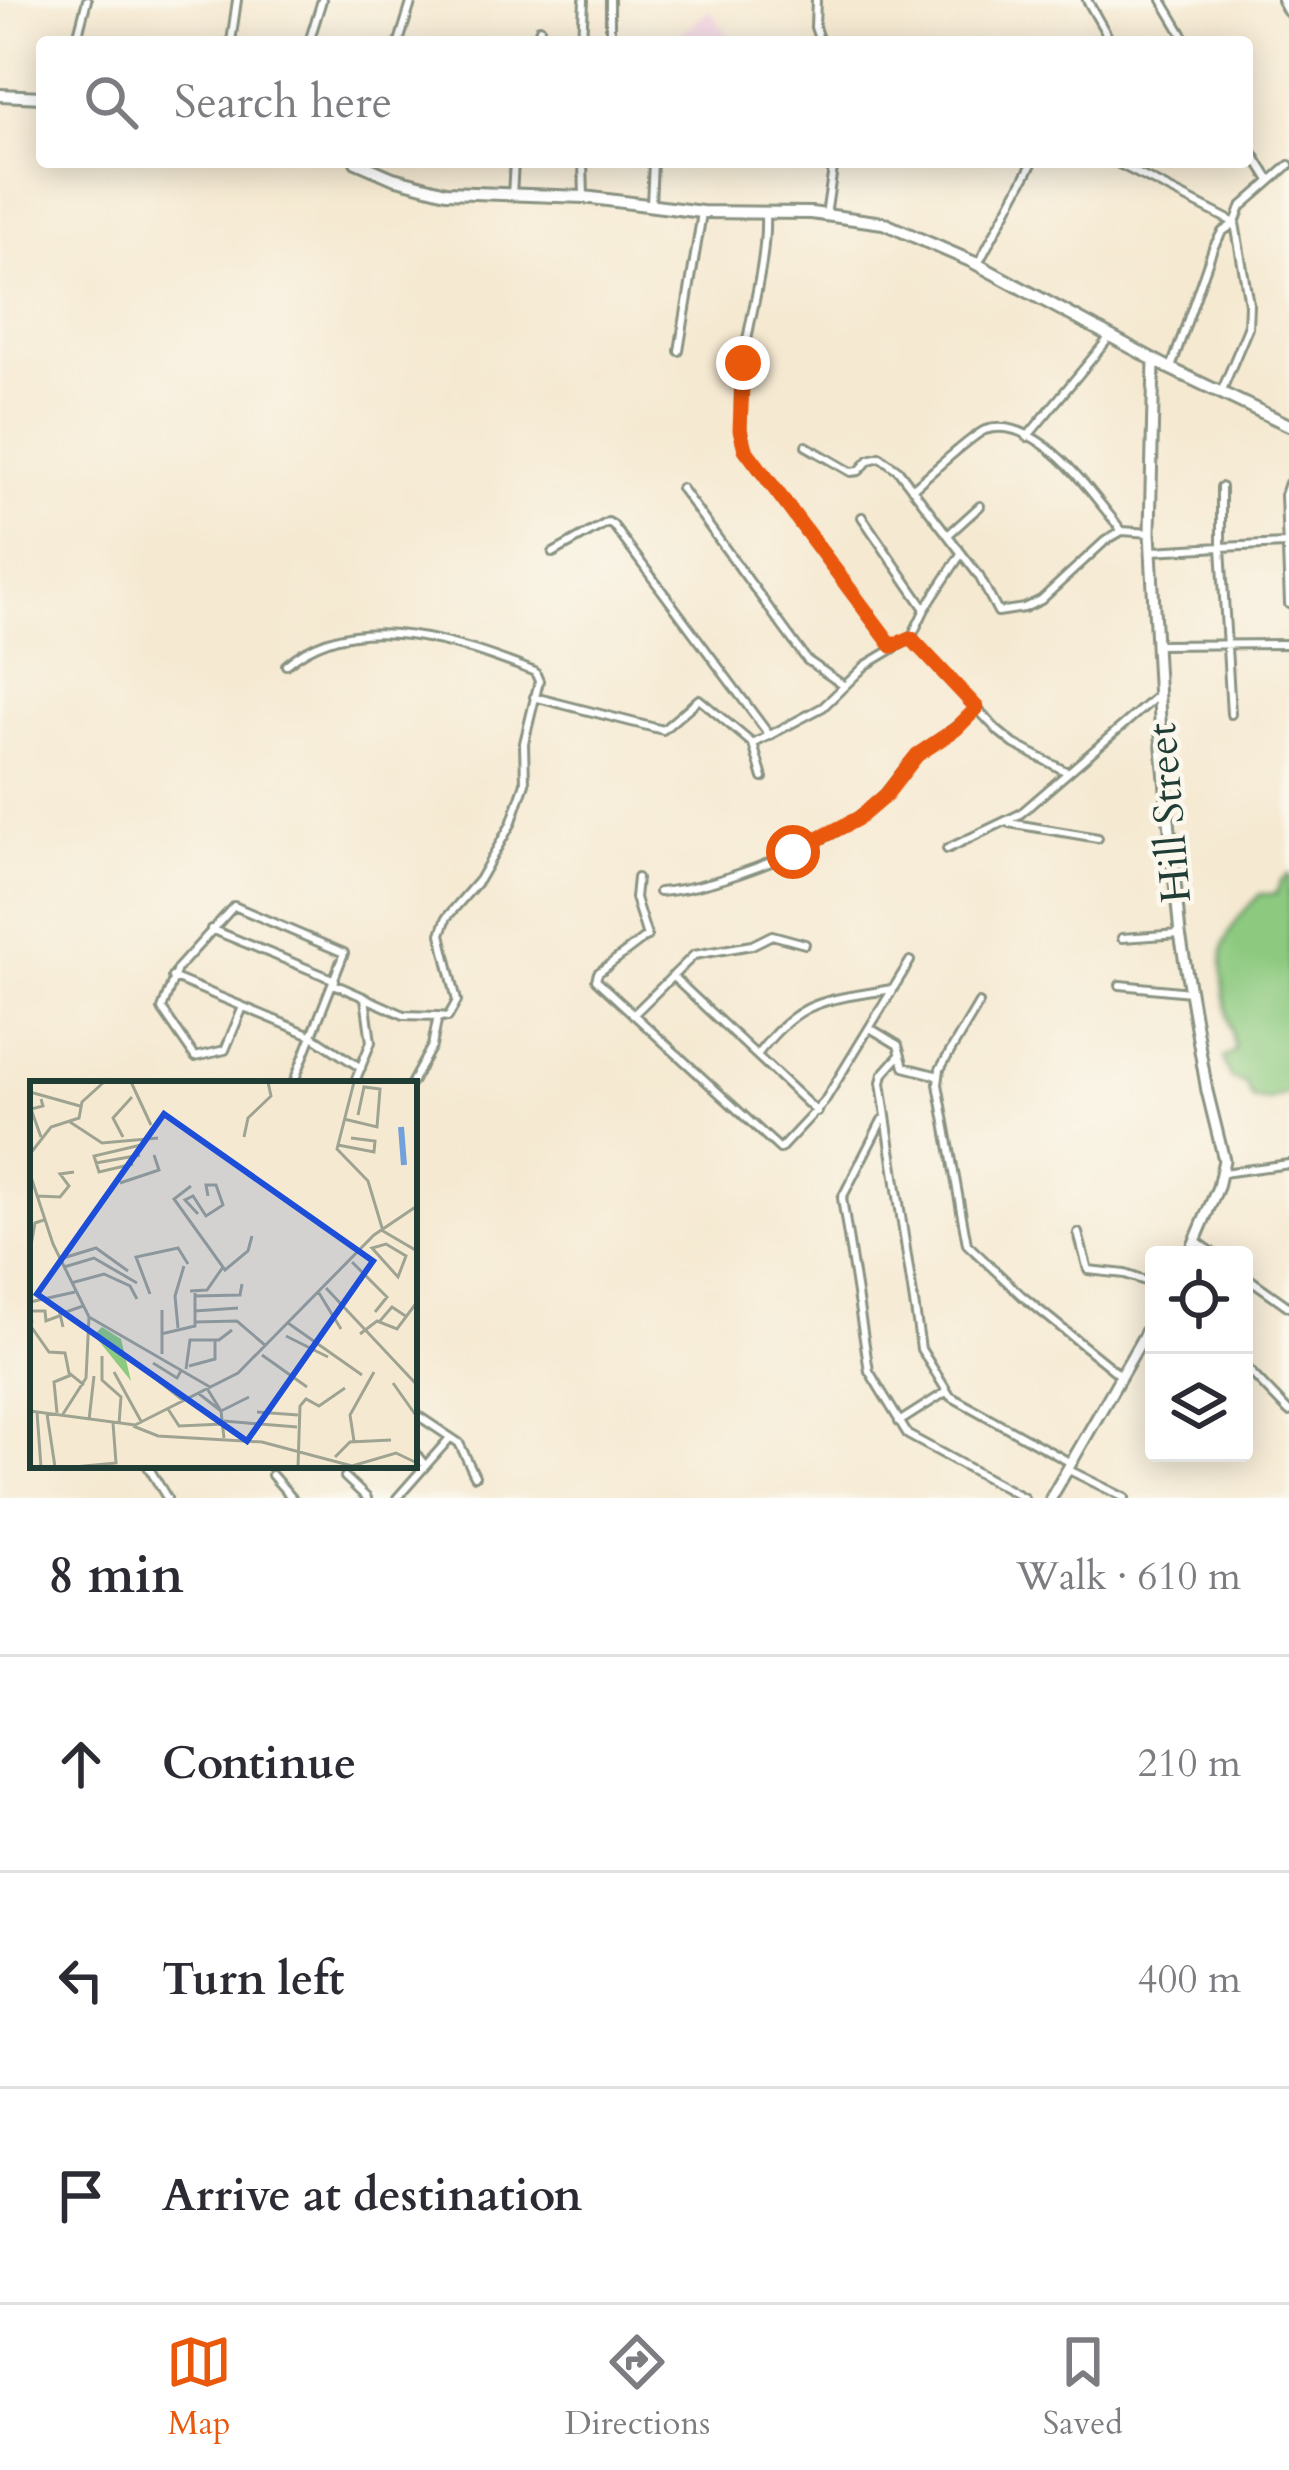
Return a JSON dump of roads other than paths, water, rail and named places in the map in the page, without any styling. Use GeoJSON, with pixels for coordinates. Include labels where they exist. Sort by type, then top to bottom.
{"type":"FeatureCollection","features":[{"type":"Feature","properties":{"kind":"main road"},"geometry":{"type":"LineString","coordinates":[[1283,0],[1289,9]]}},
{"type":"Feature","properties":{"kind":"main road"},"geometry":{"type":"LineString","coordinates":[[0,95],[36,97]]}},
{"type":"Feature","properties":{"kind":"main road"},"geometry":{"type":"LineString","coordinates":[[371,168],[446,192],[584,197],[702,212],[826,215],[896,227],[978,264],[1171,369],[1289,425]]}},
{"type":"Feature","properties":{"kind":"main road","name":"Hill Street"},"geometry":{"type":"LineString","coordinates":[[1154,360],[1150,533],[1157,697],[1180,934],[1222,1147],[1223,1173]]}},
{"type":"Feature","properties":{"kind":"main road"},"geometry":{"type":"LineString","coordinates":[[1193,1246],[1223,1173]]}},
{"type":"Feature","properties":{"kind":"main road"},"geometry":{"type":"LineString","coordinates":[[1052,1498],[1145,1336]]}},
{"type":"Feature","properties":{"kind":"street"},"geometry":{"type":"LineString","coordinates":[[78,36],[87,0]]}},
{"type":"Feature","properties":{"kind":"street"},"geometry":{"type":"LineString","coordinates":[[232,36],[237,0]]}},
{"type":"Feature","properties":{"kind":"street"},"geometry":{"type":"LineString","coordinates":[[311,36],[322,0]]}},
{"type":"Feature","properties":{"kind":"street"},"geometry":{"type":"LineString","coordinates":[[401,36],[412,0]]}},
{"type":"Feature","properties":{"kind":"street"},"geometry":{"type":"LineString","coordinates":[[582,36],[584,0]]}},
{"type":"Feature","properties":{"kind":"street"},"geometry":{"type":"LineString","coordinates":[[610,0],[610,36]]}},
{"type":"Feature","properties":{"kind":"street"},"geometry":{"type":"LineString","coordinates":[[816,0],[818,36]]}},
{"type":"Feature","properties":{"kind":"street"},"geometry":{"type":"LineString","coordinates":[[1087,0],[1108,36]]}},
{"type":"Feature","properties":{"kind":"street"},"geometry":{"type":"LineString","coordinates":[[1162,0],[1183,36]]}},
{"type":"Feature","properties":{"kind":"street"},"geometry":{"type":"LineString","coordinates":[[539,36],[541,28]]}},
{"type":"Feature","properties":{"kind":"street"},"geometry":{"type":"LineString","coordinates":[[1253,153],[1269,179]]}},
{"type":"Feature","properties":{"kind":"street"},"geometry":{"type":"LineString","coordinates":[[512,195],[514,168]]}},
{"type":"Feature","properties":{"kind":"street"},"geometry":{"type":"LineString","coordinates":[[583,168],[584,197]]}},
{"type":"Feature","properties":{"kind":"street"},"geometry":{"type":"LineString","coordinates":[[650,207],[653,168]]}},
{"type":"Feature","properties":{"kind":"street"},"geometry":{"type":"LineString","coordinates":[[826,215],[833,168]]}},
{"type":"Feature","properties":{"kind":"street"},"geometry":{"type":"LineString","coordinates":[[978,264],[1030,168]]}},
{"type":"Feature","properties":{"kind":"street"},"geometry":{"type":"LineString","coordinates":[[1127,168],[1234,224]]}},
{"type":"Feature","properties":{"kind":"street"},"geometry":{"type":"LineString","coordinates":[[1222,394],[1222,383],[1248,328],[1249,304],[1234,224],[1241,207],[1269,179],[1288,170]]}},
{"type":"Feature","properties":{"kind":"street"},"geometry":{"type":"LineString","coordinates":[[679,351],[702,212]]}},
{"type":"Feature","properties":{"kind":"street"},"geometry":{"type":"LineString","coordinates":[[765,214],[763,266],[755,286],[739,384],[745,449],[892,646]]}},
{"type":"Feature","properties":{"kind":"street"},"geometry":{"type":"LineString","coordinates":[[1171,369],[1213,248],[1222,232],[1234,224]]}},
{"type":"Feature","properties":{"kind":"street"},"geometry":{"type":"LineString","coordinates":[[1027,437],[1112,335]]}},
{"type":"Feature","properties":{"kind":"street"},"geometry":{"type":"LineString","coordinates":[[912,489],[984,430],[1005,430],[1045,444],[1069,465],[1122,532]]}},
{"type":"Feature","properties":{"kind":"street"},"geometry":{"type":"LineString","coordinates":[[806,446],[850,472],[880,458],[898,470],[990,592],[995,609],[1004,613],[1041,600],[1105,541],[1122,532],[1150,533]]}},
{"type":"Feature","properties":{"kind":"street"},"geometry":{"type":"LineString","coordinates":[[1289,483],[1285,495],[1289,604]]}},
{"type":"Feature","properties":{"kind":"street"},"geometry":{"type":"LineString","coordinates":[[1221,487],[1231,714]]}},
{"type":"Feature","properties":{"kind":"street"},"geometry":{"type":"LineString","coordinates":[[681,488],[807,660],[843,685]]}},
{"type":"Feature","properties":{"kind":"street"},"geometry":{"type":"LineString","coordinates":[[948,535],[980,506]]}},
{"type":"Feature","properties":{"kind":"street"},"geometry":{"type":"LineString","coordinates":[[862,517],[925,609]]}},
{"type":"Feature","properties":{"kind":"street"},"geometry":{"type":"LineString","coordinates":[[553,553],[608,522],[613,525],[770,736]]}},
{"type":"Feature","properties":{"kind":"street"},"geometry":{"type":"LineString","coordinates":[[1151,551],[1286,544]]}},
{"type":"Feature","properties":{"kind":"street"},"geometry":{"type":"LineString","coordinates":[[753,744],[823,707],[892,646],[911,638],[962,554]]}},
{"type":"Feature","properties":{"kind":"street"},"geometry":{"type":"LineString","coordinates":[[211,929],[404,1015],[448,1017],[457,1001],[441,934],[447,917],[479,880],[511,824],[525,783],[524,742],[539,681],[535,672],[472,647],[439,640],[346,635],[286,665]]}},
{"type":"Feature","properties":{"kind":"street"},"geometry":{"type":"LineString","coordinates":[[911,638],[1013,744],[1067,772]]}},
{"type":"Feature","properties":{"kind":"street"},"geometry":{"type":"LineString","coordinates":[[1155,646],[1289,642],[1289,654]]}},
{"type":"Feature","properties":{"kind":"street"},"geometry":{"type":"LineString","coordinates":[[534,697],[663,730],[699,699],[753,744],[763,778]]}},
{"type":"Feature","properties":{"kind":"street"},"geometry":{"type":"LineString","coordinates":[[946,849],[1026,809],[1157,697]]}},
{"type":"Feature","properties":{"kind":"street"},"geometry":{"type":"LineString","coordinates":[[659,892],[733,876],[836,832],[878,802],[912,760],[977,708]]}},
{"type":"Feature","properties":{"kind":"street"},"geometry":{"type":"LineString","coordinates":[[1005,822],[1098,838]]}},
{"type":"Feature","properties":{"kind":"street"},"geometry":{"type":"LineString","coordinates":[[637,878],[635,898],[647,936],[596,977],[776,1148],[784,1148],[817,1112],[910,961]]}},
{"type":"Feature","properties":{"kind":"street"},"geometry":{"type":"LineString","coordinates":[[243,1007],[225,1050],[192,1056],[162,1009],[172,977],[211,929],[237,906],[342,951],[346,957],[294,1081]]}},
{"type":"Feature","properties":{"kind":"street"},"geometry":{"type":"LineString","coordinates":[[1122,938],[1180,934]]}},
{"type":"Feature","properties":{"kind":"street"},"geometry":{"type":"LineString","coordinates":[[633,1015],[694,955],[752,945],[772,935],[805,944]]}},
{"type":"Feature","properties":{"kind":"street"},"geometry":{"type":"LineString","coordinates":[[672,976],[817,1112]]}},
{"type":"Feature","properties":{"kind":"street"},"geometry":{"type":"LineString","coordinates":[[172,977],[311,1035],[361,1068]]}},
{"type":"Feature","properties":{"kind":"street"},"geometry":{"type":"LineString","coordinates":[[1120,986],[1190,992]]}},
{"type":"Feature","properties":{"kind":"street"},"geometry":{"type":"LineString","coordinates":[[757,1055],[777,1029],[810,1004],[892,989]]}},
{"type":"Feature","properties":{"kind":"street"},"geometry":{"type":"LineString","coordinates":[[355,1081],[371,1042],[365,998]]}},
{"type":"Feature","properties":{"kind":"street"},"geometry":{"type":"LineString","coordinates":[[979,1003],[939,1076],[967,1244],[1006,1283],[1121,1376]]}},
{"type":"Feature","properties":{"kind":"street"},"geometry":{"type":"LineString","coordinates":[[413,1081],[432,1046],[438,1016]]}},
{"type":"Feature","properties":{"kind":"street"},"geometry":{"type":"LineString","coordinates":[[869,1028],[895,1042],[908,1070],[939,1076]]}},
{"type":"Feature","properties":{"kind":"street"},"geometry":{"type":"LineString","coordinates":[[900,1054],[881,1079],[917,1335],[946,1392],[1125,1498]]}},
{"type":"Feature","properties":{"kind":"street"},"geometry":{"type":"LineString","coordinates":[[884,1118],[843,1193],[842,1204],[866,1364],[908,1435],[1024,1498]]}},
{"type":"Feature","properties":{"kind":"street"},"geometry":{"type":"LineString","coordinates":[[1223,1173],[1289,1164]]}},
{"type":"Feature","properties":{"kind":"street"},"geometry":{"type":"LineString","coordinates":[[1078,1234],[1088,1270],[1145,1281]]}},
{"type":"Feature","properties":{"kind":"street"},"geometry":{"type":"LineString","coordinates":[[1195,1240],[1203,1246]]}},
{"type":"Feature","properties":{"kind":"street"},"geometry":{"type":"LineString","coordinates":[[1253,1281],[1289,1307]]}},
{"type":"Feature","properties":{"kind":"street"},"geometry":{"type":"LineString","coordinates":[[1253,1375],[1289,1412]]}},
{"type":"Feature","properties":{"kind":"street"},"geometry":{"type":"LineString","coordinates":[[898,1422],[946,1392]]}},
{"type":"Feature","properties":{"kind":"street"},"geometry":{"type":"LineString","coordinates":[[417,1415],[452,1437],[475,1476]]}},
{"type":"Feature","properties":{"kind":"street"},"geometry":{"type":"LineString","coordinates":[[397,1498],[452,1437]]}},
{"type":"Feature","properties":{"kind":"street"},"geometry":{"type":"LineString","coordinates":[[417,1456],[425,1465]]}},
{"type":"Feature","properties":{"kind":"street"},"geometry":{"type":"LineString","coordinates":[[149,1468],[167,1498]]}},
{"type":"Feature","properties":{"kind":"street"},"geometry":{"type":"LineString","coordinates":[[272,1474],[292,1498]]}},
{"type":"Feature","properties":{"kind":"street"},"geometry":{"type":"LineString","coordinates":[[345,1477],[367,1498]]}}]}
